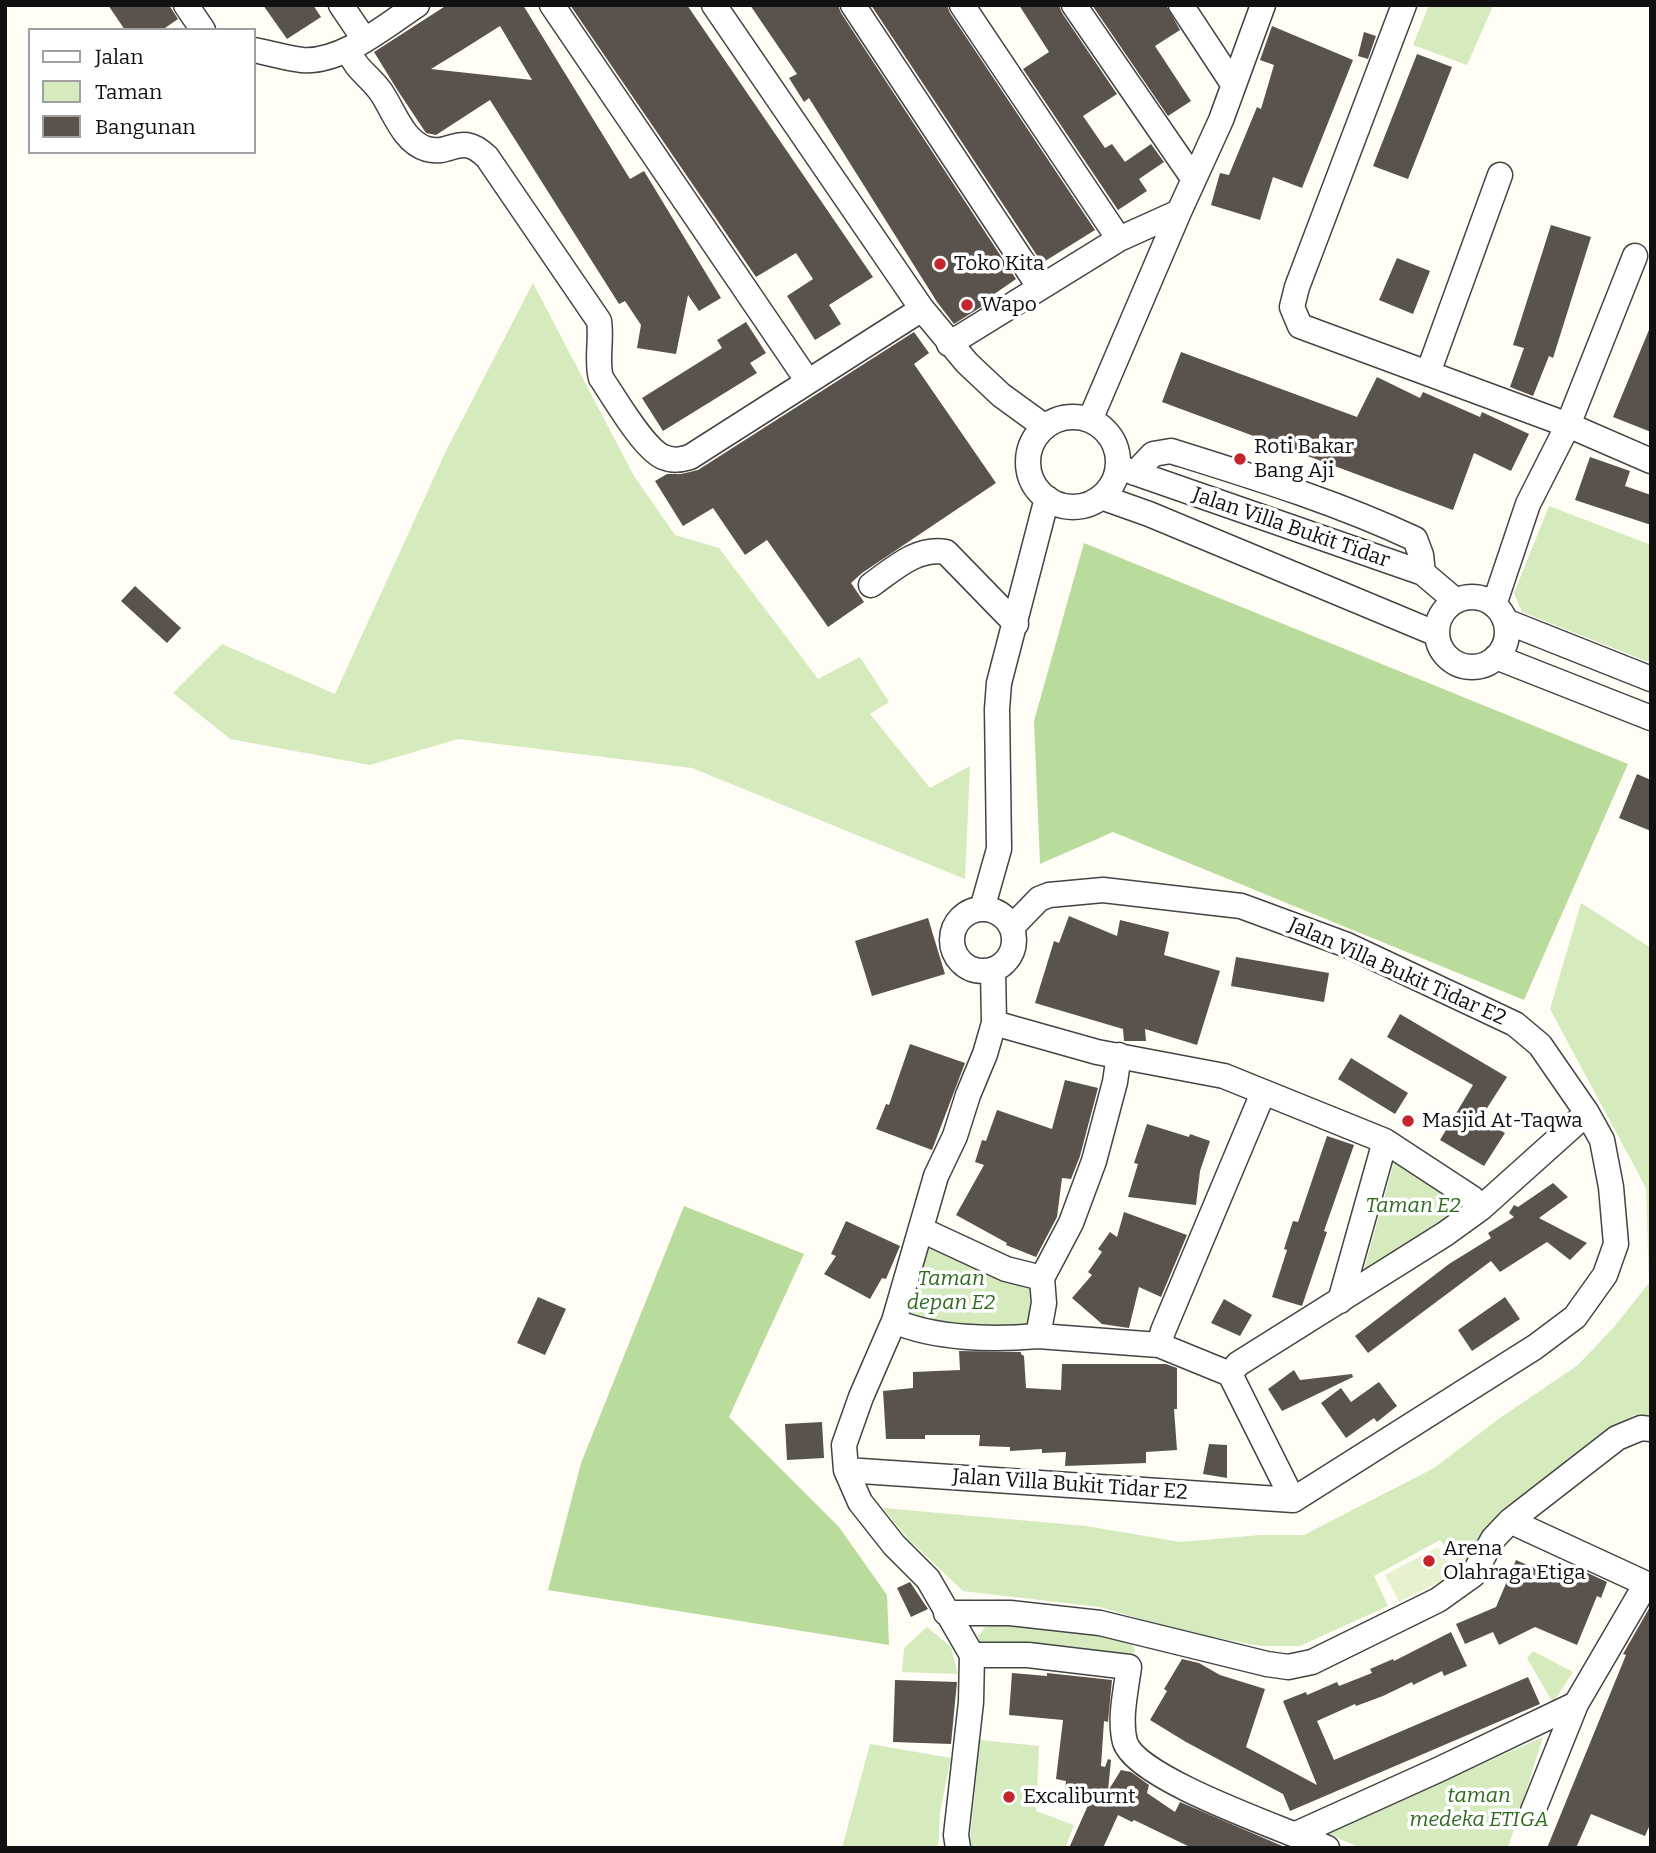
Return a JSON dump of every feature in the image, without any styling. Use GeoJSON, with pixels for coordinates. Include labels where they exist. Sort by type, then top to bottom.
{"type":"FeatureCollection","features":[{"type":"Feature","properties":{"kind":"street"},"geometry":{"type":"LineString","coordinates":[[186,5],[202,28]]}},
{"type":"Feature","properties":{"kind":"street"},"geometry":{"type":"LineString","coordinates":[[341,5],[356,45],[357,69],[380,92],[416,145],[431,150],[470,144],[487,157],[599,321],[601,348],[598,369],[601,378],[642,438],[661,456],[676,461],[690,457],[922,309]]}},
{"type":"Feature","properties":{"kind":"street"},"geometry":{"type":"LineString","coordinates":[[256,50],[302,60],[320,59],[356,45],[417,5]]}},
{"type":"Feature","properties":{"kind":"street"},"geometry":{"type":"LineString","coordinates":[[552,5],[807,380]]}},
{"type":"Feature","properties":{"kind":"street"},"geometry":{"type":"LineString","coordinates":[[714,5],[922,309],[949,344],[1001,395],[1045,427]]}},
{"type":"Feature","properties":{"kind":"street"},"geometry":{"type":"LineString","coordinates":[[853,5],[1041,288]]}},
{"type":"Feature","properties":{"kind":"street"},"geometry":{"type":"LineString","coordinates":[[962,5],[1119,239]]}},
{"type":"Feature","properties":{"kind":"street"},"geometry":{"type":"LineString","coordinates":[[1074,5],[1193,178]]}},
{"type":"Feature","properties":{"kind":"street"},"geometry":{"type":"LineString","coordinates":[[1181,5],[1234,84]]}},
{"type":"Feature","properties":{"kind":"street"},"geometry":{"type":"LineString","coordinates":[[1090,421],[1178,212],[1221,120],[1263,5]]}},
{"type":"Feature","properties":{"kind":"street"},"geometry":{"type":"LineString","coordinates":[[1404,5],[1297,287],[1292,307],[1300,326],[1568,425],[1651,461]]}},
{"type":"Feature","properties":{"kind":"street"},"geometry":{"type":"LineString","coordinates":[[1428,373],[1500,175]]}},
{"type":"Feature","properties":{"kind":"street"},"geometry":{"type":"LineString","coordinates":[[949,344],[1119,239],[1178,212]]}},
{"type":"Feature","properties":{"kind":"street"},"geometry":{"type":"LineString","coordinates":[[1635,256],[1568,425],[1528,504],[1500,613],[1507,640],[1496,657],[1487,664],[1476,667],[1454,662],[1445,655],[1437,634],[1442,615],[1456,601],[1475,597],[1500,613],[1651,678]]}},
{"type":"Feature","properties":{"kind":"street"},"geometry":{"type":"LineString","coordinates":[[1126,470],[1110,437],[1101,427],[1090,421],[1068,418],[1045,427],[1034,440],[1028,460],[1033,481],[1047,498],[1058,504],[1072,506],[1086,505],[1101,497],[1126,470],[1153,454],[1171,451],[1313,496],[1366,516],[1415,539],[1421,555],[1423,573]]}},
{"type":"Feature","properties":{"kind":"street","name":"Jalan Villa Bukit Tidar"},"geometry":{"type":"LineString","coordinates":[[1126,470],[1423,573],[1456,601]]}},
{"type":"Feature","properties":{"kind":"street","name":"Jalan Villa Bukit Tidar"},"geometry":{"type":"LineString","coordinates":[[1101,497],[1149,514],[1437,634]]}},
{"type":"Feature","properties":{"kind":"street"},"geometry":{"type":"LineString","coordinates":[[970,909],[1000,913],[1012,926],[1015,937],[1010,958],[993,971],[973,971],[957,958],[951,940],[953,930],[970,909],[997,860],[1000,821],[999,683],[1047,498]]}},
{"type":"Feature","properties":{"kind":"street"},"geometry":{"type":"LineString","coordinates":[[871,585],[910,557],[928,551],[946,552],[1016,624]]}},
{"type":"Feature","properties":{"kind":"street"},"geometry":{"type":"LineString","coordinates":[[1496,657],[1651,718]]}},
{"type":"Feature","properties":{"kind":"street","name":"Jalan Villa Bukit Tidar E2"},"geometry":{"type":"LineString","coordinates":[[846,1470],[1293,1500],[1535,1347],[1575,1317],[1605,1275],[1616,1244],[1611,1187],[1602,1140],[1587,1113],[1540,1045],[1515,1024],[1347,945],[1241,906],[1103,890],[1049,894],[1039,899],[1012,926]]}},
{"type":"Feature","properties":{"kind":"street"},"geometry":{"type":"LineString","coordinates":[[958,1848],[956,1835],[971,1702],[972,1655],[928,1580],[894,1545],[860,1502],[846,1470],[844,1444],[894,1321],[936,1176],[955,1136],[985,1054],[993,1023],[993,971]]}},
{"type":"Feature","properties":{"kind":"street"},"geometry":{"type":"LineString","coordinates":[[993,1023],[1075,1047],[1224,1076],[1385,1141],[1472,1198],[1481,1208]]}},
{"type":"Feature","properties":{"kind":"street"},"geometry":{"type":"LineString","coordinates":[[1038,1336],[1044,1303],[1042,1278],[1071,1223],[1094,1161],[1115,1082],[1119,1055]]}},
{"type":"Feature","properties":{"kind":"street"},"geometry":{"type":"LineString","coordinates":[[1159,1345],[1263,1093]]}},
{"type":"Feature","properties":{"kind":"street"},"geometry":{"type":"LineString","coordinates":[[1230,1374],[1238,1364],[1445,1234],[1481,1208],[1587,1113]]}},
{"type":"Feature","properties":{"kind":"street"},"geometry":{"type":"LineString","coordinates":[[1340,1301],[1385,1141]]}},
{"type":"Feature","properties":{"kind":"street"},"geometry":{"type":"LineString","coordinates":[[922,1230],[1006,1269],[1042,1278]]}},
{"type":"Feature","properties":{"kind":"street"},"geometry":{"type":"LineString","coordinates":[[894,1321],[936,1334],[981,1337],[1038,1336],[1159,1345],[1230,1374],[1293,1500]]}},
{"type":"Feature","properties":{"kind":"street"},"geometry":{"type":"LineString","coordinates":[[946,1613],[1010,1614],[1100,1623],[1266,1664],[1289,1667],[1312,1662],[1438,1600],[1473,1575],[1493,1539],[1510,1521],[1617,1438],[1641,1427],[1651,1429]]}},
{"type":"Feature","properties":{"kind":"street"},"geometry":{"type":"LineString","coordinates":[[1510,1521],[1649,1585],[1576,1704],[1533,1811]]}},
{"type":"Feature","properties":{"kind":"street"},"geometry":{"type":"LineString","coordinates":[[1155,1637],[1129,1667],[1123,1716],[1125,1743],[1135,1758],[1159,1774],[1226,1807],[1327,1848]]}},
{"type":"Feature","properties":{"kind":"street"},"geometry":{"type":"LineString","coordinates":[[972,1655],[1028,1655],[1129,1667]]}},
{"type":"Feature","properties":{"kind":"street"},"geometry":{"type":"LineString","coordinates":[[1296,1834],[1576,1704]]}},
{"type":"Feature","properties":{"kind":"green space"},"geometry":{"type":"Polygon","coordinates":[[[1429,5],[1493,6],[1467,65],[1413,45],[1429,5]]]}},
{"type":"Feature","properties":{"kind":"green space"},"geometry":{"type":"Polygon","coordinates":[[[533,283],[634,476],[675,535],[719,548],[818,679],[860,657],[889,702],[870,714],[930,788],[970,766],[965,879],[692,768],[458,739],[370,765],[230,739],[173,693],[222,644],[335,694],[447,449],[533,283]]]}},
{"type":"Feature","properties":{"kind":"green space"},"geometry":{"type":"Polygon","coordinates":[[[1549,506],[1651,545],[1651,663],[1522,612],[1514,593],[1549,506]]]}},
{"type":"Feature","properties":{"kind":"green space"},"geometry":{"type":"Polygon","coordinates":[[[1084,543],[1628,764],[1524,1000],[1113,832],[1040,864],[1034,721],[1084,543]]]}},
{"type":"Feature","properties":{"kind":"green space"},"geometry":{"type":"Polygon","coordinates":[[[1581,903],[1651,948],[1651,1419],[1634,1415],[1500,1511],[1463,1568],[1440,1540],[1374,1576],[1388,1606],[1300,1646],[1260,1646],[1181,1631],[1100,1607],[963,1591],[907,1538],[883,1508],[1086,1526],[1180,1542],[1260,1535],[1304,1535],[1434,1468],[1500,1418],[1578,1365],[1614,1327],[1649,1283],[1646,1188],[1550,1009],[1581,903]]]}},
{"type":"Feature","properties":{"kind":"green space","name":"Taman E2"},"geometry":{"type":"Polygon","coordinates":[[[1395,1159],[1465,1207],[1363,1273],[1395,1159]]]}},
{"type":"Feature","properties":{"kind":"green space"},"geometry":{"type":"Polygon","coordinates":[[[684,1206],[804,1254],[729,1417],[839,1527],[887,1595],[889,1645],[548,1590],[581,1463],[684,1206]]]}},
{"type":"Feature","properties":{"kind":"green space","name":"Taman depan E2"},"geometry":{"type":"Polygon","coordinates":[[[929,1247],[1032,1287],[1028,1326],[968,1326],[909,1314],[929,1247]]]}},
{"type":"Feature","properties":{"kind":"green space","name":"Arena Olahraga Etiga"},"geometry":{"type":"Polygon","coordinates":[[[1438,1547],[1454,1575],[1399,1602],[1385,1575],[1438,1547]]]}},
{"type":"Feature","properties":{"kind":"green space"},"geometry":{"type":"Polygon","coordinates":[[[1010,1623],[1131,1639],[1135,1651],[1127,1660],[980,1645],[978,1636],[985,1627],[1010,1623]]]}},
{"type":"Feature","properties":{"kind":"green space"},"geometry":{"type":"Polygon","coordinates":[[[927,1627],[951,1647],[958,1674],[902,1672],[904,1648],[927,1627]]]}},
{"type":"Feature","properties":{"kind":"green space"},"geometry":{"type":"Polygon","coordinates":[[[1533,1651],[1573,1672],[1553,1703],[1527,1658],[1533,1651]]]}},
{"type":"Feature","properties":{"kind":"green space","name":"taman medeka ETIGA"},"geometry":{"type":"Polygon","coordinates":[[[1543,1737],[1508,1848],[1360,1848],[1327,1833],[1543,1737]]]}},
{"type":"Feature","properties":{"kind":"green space"},"geometry":{"type":"Polygon","coordinates":[[[980,1740],[1039,1746],[1036,1811],[1074,1825],[1065,1848],[971,1848],[980,1740]]]}},
{"type":"Feature","properties":{"kind":"green space"},"geometry":{"type":"Polygon","coordinates":[[[870,1744],[951,1758],[940,1812],[938,1848],[842,1848],[870,1744]]]}},
{"type":"Feature","properties":{"kind":"building"},"geometry":{"type":"Polygon","coordinates":[[[108,5],[169,5],[178,19],[165,28],[124,28],[108,5]]]}},
{"type":"Feature","properties":{"kind":"building"},"geometry":{"type":"Polygon","coordinates":[[[263,5],[313,5],[321,17],[287,39],[263,5]]]}},
{"type":"Feature","properties":{"kind":"building"},"geometry":{"type":"Polygon","coordinates":[[[447,5],[523,5],[630,179],[644,171],[721,298],[699,311],[688,295],[676,354],[637,348],[641,325],[625,301],[619,304],[490,100],[436,135],[426,133],[374,52],[447,5]],[[500,26],[431,69],[532,80],[500,26]]]}},
{"type":"Feature","properties":{"kind":"building"},"geometry":{"type":"Polygon","coordinates":[[[570,5],[687,5],[873,277],[829,305],[841,324],[815,340],[787,296],[813,279],[796,253],[756,277],[570,5]]]}},
{"type":"Feature","properties":{"kind":"building"},"geometry":{"type":"Polygon","coordinates":[[[750,5],[838,5],[1016,279],[990,297],[992,300],[954,324],[937,302],[809,98],[804,102],[789,78],[797,74],[750,5]]]}},
{"type":"Feature","properties":{"kind":"building"},"geometry":{"type":"Polygon","coordinates":[[[871,5],[947,5],[1095,230],[1042,263],[871,5]]]}},
{"type":"Feature","properties":{"kind":"building"},"geometry":{"type":"Polygon","coordinates":[[[1019,5],[1059,5],[1117,94],[1083,116],[1105,148],[1112,144],[1125,162],[1151,144],[1164,162],[1139,179],[1147,191],[1118,210],[1023,69],[1049,52],[1019,5]]]}},
{"type":"Feature","properties":{"kind":"building"},"geometry":{"type":"Polygon","coordinates":[[[1092,5],[1166,5],[1180,30],[1155,46],[1191,101],[1168,116],[1092,5]]]}},
{"type":"Feature","properties":{"kind":"building"},"geometry":{"type":"Polygon","coordinates":[[[1272,26],[1353,60],[1302,188],[1273,177],[1260,220],[1211,205],[1220,173],[1229,175],[1257,107],[1261,109],[1274,65],[1260,60],[1272,26]]]}},
{"type":"Feature","properties":{"kind":"building"},"geometry":{"type":"Polygon","coordinates":[[[1364,32],[1376,36],[1368,59],[1358,56],[1364,32]]]}},
{"type":"Feature","properties":{"kind":"building"},"geometry":{"type":"Polygon","coordinates":[[[1417,54],[1452,67],[1408,179],[1373,166],[1417,54]]]}},
{"type":"Feature","properties":{"kind":"building"},"geometry":{"type":"Polygon","coordinates":[[[1551,225],[1591,237],[1553,358],[1549,356],[1533,396],[1510,387],[1524,348],[1513,345],[1551,225]]]}},
{"type":"Feature","properties":{"kind":"building"},"geometry":{"type":"Polygon","coordinates":[[[1397,258],[1430,271],[1413,314],[1379,300],[1397,258]]]}},
{"type":"Feature","properties":{"kind":"building"},"geometry":{"type":"Polygon","coordinates":[[[746,322],[766,353],[750,363],[757,373],[663,431],[642,398],[722,348],[717,340],[746,322]]]}},
{"type":"Feature","properties":{"kind":"building"},"geometry":{"type":"Polygon","coordinates":[[[1651,325],[1651,432],[1613,417],[1651,325]]]}},
{"type":"Feature","properties":{"kind":"building"},"geometry":{"type":"Polygon","coordinates":[[[914,332],[929,353],[914,364],[996,483],[862,573],[851,583],[864,602],[828,627],[767,540],[745,555],[713,508],[683,526],[655,481],[667,474],[698,470],[914,332]]]}},
{"type":"Feature","properties":{"kind":"building"},"geometry":{"type":"Polygon","coordinates":[[[1181,352],[1357,417],[1377,377],[1420,398],[1423,392],[1480,417],[1482,412],[1529,434],[1511,471],[1474,453],[1453,510],[1162,402],[1181,352]]]}},
{"type":"Feature","properties":{"kind":"building"},"geometry":{"type":"Polygon","coordinates":[[[1590,457],[1630,471],[1625,486],[1651,495],[1651,525],[1575,500],[1590,457]]]}},
{"type":"Feature","properties":{"kind":"building"},"geometry":{"type":"Polygon","coordinates":[[[135,586],[181,628],[167,643],[121,601],[135,586]]]}},
{"type":"Feature","properties":{"kind":"building"},"geometry":{"type":"Polygon","coordinates":[[[1637,774],[1651,780],[1651,831],[1619,818],[1637,774]]]}},
{"type":"Feature","properties":{"kind":"building"},"geometry":{"type":"Polygon","coordinates":[[[1069,916],[1117,936],[1120,920],[1169,932],[1164,955],[1220,971],[1197,1045],[1145,1029],[1146,1041],[1124,1041],[1123,1029],[1035,1003],[1054,941],[1059,943],[1069,916]]]}},
{"type":"Feature","properties":{"kind":"building"},"geometry":{"type":"Polygon","coordinates":[[[928,918],[945,974],[872,996],[855,941],[928,918]]]}},
{"type":"Feature","properties":{"kind":"building"},"geometry":{"type":"Polygon","coordinates":[[[1236,957],[1329,973],[1324,1002],[1231,986],[1236,957]]]}},
{"type":"Feature","properties":{"kind":"building"},"geometry":{"type":"Polygon","coordinates":[[[1400,1014],[1507,1077],[1480,1119],[1505,1133],[1484,1166],[1440,1140],[1473,1085],[1387,1037],[1400,1014]]]}},
{"type":"Feature","properties":{"kind":"building"},"geometry":{"type":"Polygon","coordinates":[[[910,1044],[965,1063],[932,1150],[876,1129],[886,1104],[889,1105],[910,1044]]]}},
{"type":"Feature","properties":{"kind":"building"},"geometry":{"type":"Polygon","coordinates":[[[1351,1058],[1408,1093],[1395,1114],[1338,1079],[1351,1058]]]}},
{"type":"Feature","properties":{"kind":"building"},"geometry":{"type":"Polygon","coordinates":[[[1065,1080],[1098,1088],[1080,1156],[1071,1179],[1062,1178],[1057,1217],[1036,1257],[1006,1245],[1007,1243],[956,1215],[984,1165],[975,1162],[982,1140],[986,1141],[997,1110],[1052,1129],[1065,1080]]]}},
{"type":"Feature","properties":{"kind":"building"},"geometry":{"type":"Polygon","coordinates":[[[1147,1124],[1210,1141],[1200,1171],[1196,1205],[1128,1197],[1138,1164],[1134,1163],[1147,1124]]]}},
{"type":"Feature","properties":{"kind":"building"},"geometry":{"type":"Polygon","coordinates":[[[1327,1136],[1354,1145],[1324,1231],[1327,1232],[1302,1306],[1272,1297],[1293,1221],[1298,1222],[1327,1136]]]}},
{"type":"Feature","properties":{"kind":"building"},"geometry":{"type":"Polygon","coordinates":[[[1553,1183],[1568,1197],[1539,1218],[1587,1243],[1570,1260],[1547,1242],[1500,1272],[1491,1261],[1368,1353],[1355,1336],[1449,1264],[1491,1238],[1488,1233],[1514,1217],[1509,1213],[1514,1205],[1518,1207],[1553,1183]]]}},
{"type":"Feature","properties":{"kind":"building"},"geometry":{"type":"Polygon","coordinates":[[[1124,1212],[1187,1235],[1161,1297],[1139,1287],[1129,1328],[1102,1324],[1072,1298],[1092,1275],[1088,1272],[1102,1252],[1098,1249],[1110,1232],[1117,1237],[1124,1212]]]}},
{"type":"Feature","properties":{"kind":"building"},"geometry":{"type":"Polygon","coordinates":[[[846,1221],[900,1246],[886,1279],[882,1278],[870,1299],[824,1274],[836,1256],[831,1254],[846,1221]]]}},
{"type":"Feature","properties":{"kind":"building"},"geometry":{"type":"Polygon","coordinates":[[[538,1297],[566,1309],[545,1355],[517,1343],[538,1297]]]}},
{"type":"Feature","properties":{"kind":"building"},"geometry":{"type":"Polygon","coordinates":[[[1505,1297],[1520,1319],[1472,1351],[1458,1330],[1505,1297]]]}},
{"type":"Feature","properties":{"kind":"building"},"geometry":{"type":"Polygon","coordinates":[[[1224,1299],[1252,1315],[1240,1336],[1211,1323],[1224,1299]]]}},
{"type":"Feature","properties":{"kind":"building"},"geometry":{"type":"Polygon","coordinates":[[[959,1351],[1021,1352],[1024,1356],[1026,1388],[1061,1390],[1062,1364],[1166,1364],[1177,1368],[1177,1409],[1174,1409],[1177,1450],[1146,1452],[1146,1463],[1065,1466],[1066,1452],[1042,1453],[1042,1449],[1010,1451],[1010,1447],[979,1446],[980,1435],[925,1435],[925,1439],[886,1439],[883,1391],[913,1388],[913,1372],[960,1370],[959,1351]]]}},
{"type":"Feature","properties":{"kind":"building"},"geometry":{"type":"Polygon","coordinates":[[[1294,1370],[1300,1380],[1352,1374],[1353,1377],[1282,1411],[1268,1389],[1294,1370]]]}},
{"type":"Feature","properties":{"kind":"building"},"geometry":{"type":"Polygon","coordinates":[[[1379,1382],[1397,1406],[1377,1422],[1374,1418],[1346,1438],[1321,1403],[1341,1388],[1351,1402],[1379,1382]]]}},
{"type":"Feature","properties":{"kind":"building"},"geometry":{"type":"Polygon","coordinates":[[[822,1422],[824,1458],[787,1460],[785,1424],[822,1422]]]}},
{"type":"Feature","properties":{"kind":"building"},"geometry":{"type":"Polygon","coordinates":[[[1209,1444],[1227,1445],[1227,1478],[1203,1474],[1209,1444]]]}},
{"type":"Feature","properties":{"kind":"building"},"geometry":{"type":"Polygon","coordinates":[[[1516,1560],[1571,1584],[1577,1568],[1607,1582],[1601,1598],[1597,1596],[1577,1645],[1535,1627],[1499,1645],[1493,1632],[1465,1644],[1456,1624],[1496,1607],[1516,1560]]]}},
{"type":"Feature","properties":{"kind":"building"},"geometry":{"type":"Polygon","coordinates":[[[910,1582],[928,1609],[911,1617],[897,1588],[910,1582]]]}},
{"type":"Feature","properties":{"kind":"building"},"geometry":{"type":"Polygon","coordinates":[[[1651,1605],[1651,1822],[1645,1836],[1591,1814],[1576,1848],[1547,1848],[1626,1655],[1623,1654],[1651,1605]]]}},
{"type":"Feature","properties":{"kind":"building"},"geometry":{"type":"Polygon","coordinates":[[[1451,1632],[1467,1666],[1444,1676],[1442,1671],[1413,1685],[1412,1682],[1317,1721],[1334,1760],[1528,1677],[1540,1704],[1290,1811],[1283,1794],[1150,1720],[1182,1659],[1199,1663],[1220,1675],[1265,1689],[1246,1747],[1317,1785],[1283,1701],[1306,1692],[1307,1695],[1337,1682],[1339,1686],[1372,1673],[1370,1669],[1393,1659],[1394,1661],[1451,1632]]]}},
{"type":"Feature","properties":{"kind":"building"},"geometry":{"type":"Polygon","coordinates":[[[1012,1673],[1047,1676],[1047,1673],[1112,1680],[1108,1722],[1104,1721],[1101,1766],[1105,1767],[1108,1759],[1111,1760],[1108,1791],[1121,1770],[1131,1772],[1149,1785],[1147,1793],[1175,1812],[1180,1802],[1287,1848],[1192,1848],[1118,1815],[1103,1848],[1069,1848],[1089,1803],[1064,1801],[1066,1781],[1056,1779],[1063,1720],[1009,1715],[1012,1673]]]}},
{"type":"Feature","properties":{"kind":"building"},"geometry":{"type":"Polygon","coordinates":[[[895,1680],[957,1682],[951,1744],[893,1742],[895,1680]]]}},
{"type":"Feature","properties":{"kind":"place","name":"Toko Kita"},"geometry":{"type":"Point","coordinates":[940,264]}},
{"type":"Feature","properties":{"kind":"place","name":"Wapo"},"geometry":{"type":"Point","coordinates":[967,305]}},
{"type":"Feature","properties":{"kind":"place","name":"Roti Bakar Bang Aji"},"geometry":{"type":"Point","coordinates":[1240,459]}},
{"type":"Feature","properties":{"kind":"place","name":"Masjid At-Taqwa"},"geometry":{"type":"Point","coordinates":[1408,1121]}},
{"type":"Feature","properties":{"kind":"place","name":"Arena Olahraga Etiga"},"geometry":{"type":"Point","coordinates":[1429,1561]}},
{"type":"Feature","properties":{"kind":"place","name":"Excaliburnt"},"geometry":{"type":"Point","coordinates":[1009,1797]}}]}
